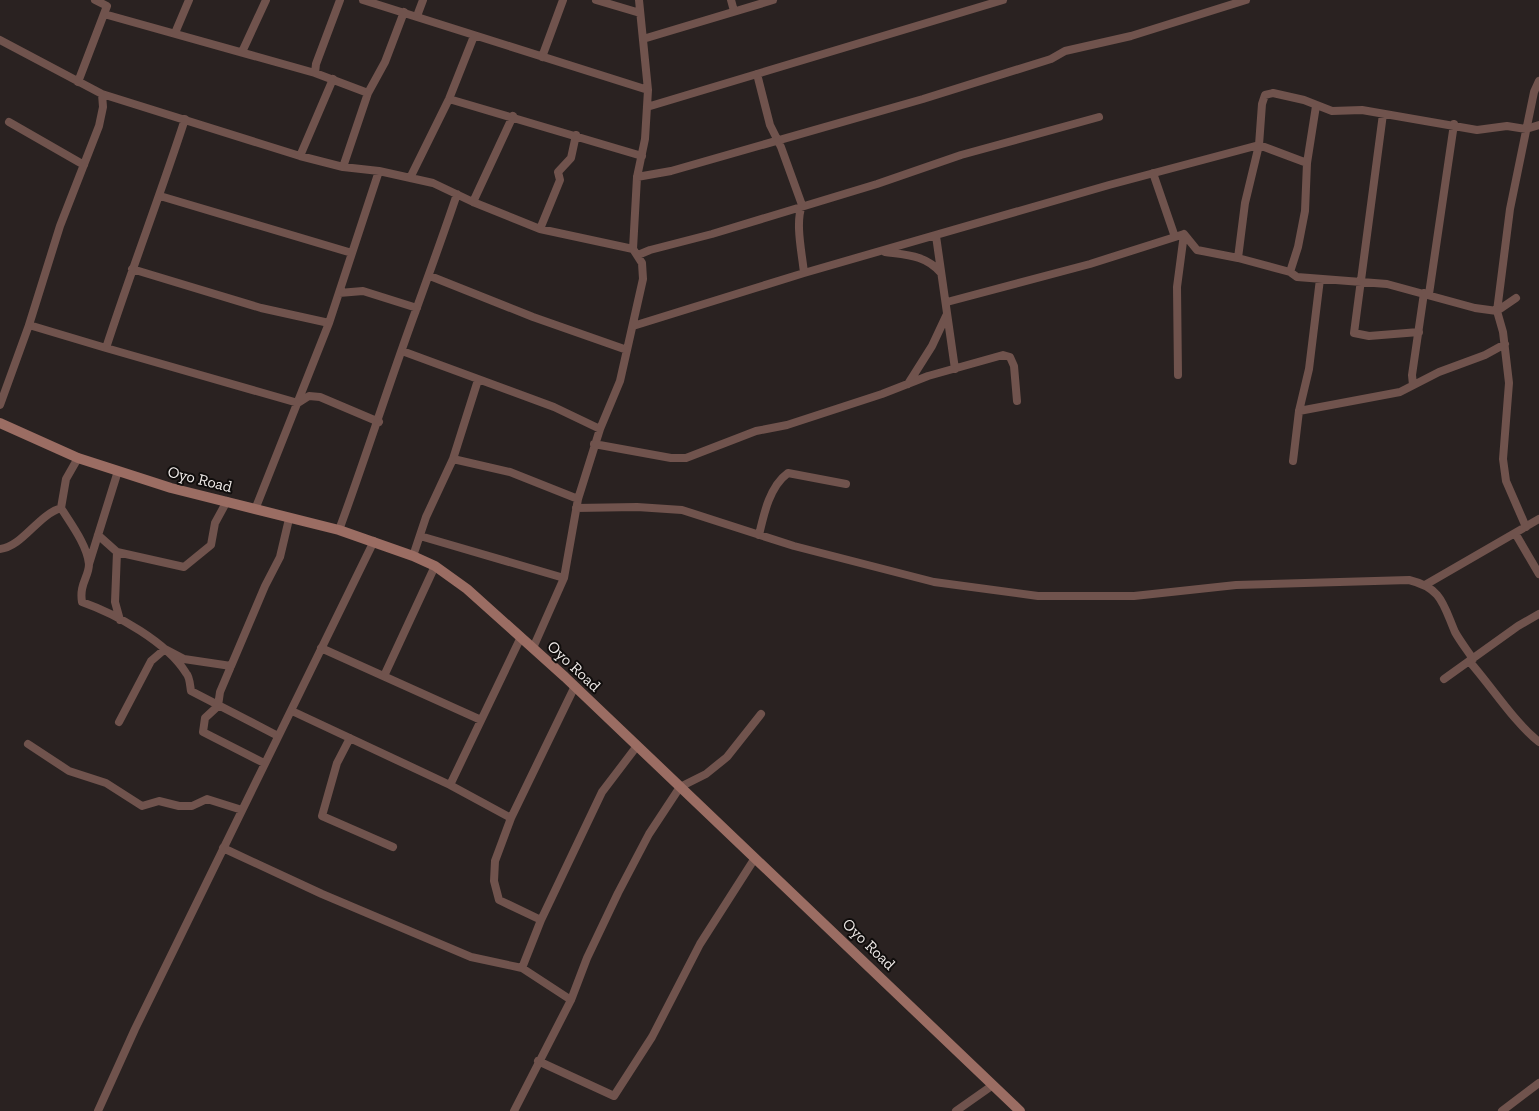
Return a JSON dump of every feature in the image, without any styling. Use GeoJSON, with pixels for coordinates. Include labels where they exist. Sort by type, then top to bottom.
{"type":"FeatureCollection","features":[{"type":"Feature","properties":{"kind":"street"},"geometry":{"type":"LineString","coordinates":[[96,0],[106,7],[175,33],[315,73],[368,93]]}},
{"type":"Feature","properties":{"kind":"street"},"geometry":{"type":"LineString","coordinates":[[175,33],[189,0]]}},
{"type":"Feature","properties":{"kind":"street"},"geometry":{"type":"LineString","coordinates":[[242,52],[266,0]]}},
{"type":"Feature","properties":{"kind":"street"},"geometry":{"type":"LineString","coordinates":[[315,73],[316,64],[340,0]]}},
{"type":"Feature","properties":{"kind":"street"},"geometry":{"type":"LineString","coordinates":[[363,0],[648,90]]}},
{"type":"Feature","properties":{"kind":"street"},"geometry":{"type":"LineString","coordinates":[[417,16],[423,0]]}},
{"type":"Feature","properties":{"kind":"street"},"geometry":{"type":"LineString","coordinates":[[542,57],[563,0]]}},
{"type":"Feature","properties":{"kind":"street"},"geometry":{"type":"LineString","coordinates":[[596,0],[640,13]]}},
{"type":"Feature","properties":{"kind":"street"},"geometry":{"type":"LineString","coordinates":[[533,648],[564,578],[578,499],[594,444],[620,381],[643,279],[642,263],[635,252],[637,177],[642,156],[648,90],[639,0]]}},
{"type":"Feature","properties":{"kind":"street"},"geometry":{"type":"LineString","coordinates":[[731,0],[734,11]]}},
{"type":"Feature","properties":{"kind":"street"},"geometry":{"type":"LineString","coordinates":[[643,39],[773,0]]}},
{"type":"Feature","properties":{"kind":"street"},"geometry":{"type":"LineString","coordinates":[[647,107],[1003,0]]}},
{"type":"Feature","properties":{"kind":"street"},"geometry":{"type":"LineString","coordinates":[[637,177],[670,172],[922,99],[1051,59],[1065,51],[1131,36],[1246,0]]}},
{"type":"Feature","properties":{"kind":"street"},"geometry":{"type":"LineString","coordinates":[[78,82],[106,7]]}},
{"type":"Feature","properties":{"kind":"street"},"geometry":{"type":"LineString","coordinates":[[343,167],[368,93],[385,62],[404,12]]}},
{"type":"Feature","properties":{"kind":"street"},"geometry":{"type":"LineString","coordinates":[[410,178],[449,99],[474,36]]}},
{"type":"Feature","properties":{"kind":"street"},"geometry":{"type":"LineString","coordinates":[[2,44],[102,94],[300,156],[343,167],[379,171],[433,183],[472,202],[540,229],[635,252],[876,184],[961,155],[1099,116]]}},
{"type":"Feature","properties":{"kind":"street"},"geometry":{"type":"LineString","coordinates":[[757,74],[765,108],[802,205],[799,219],[804,273]]}},
{"type":"Feature","properties":{"kind":"street"},"geometry":{"type":"LineString","coordinates":[[300,156],[333,79]]}},
{"type":"Feature","properties":{"kind":"street"},"geometry":{"type":"LineString","coordinates":[[1526,527],[1506,481],[1503,459],[1509,383],[1505,344],[1497,311],[1510,209],[1534,92],[1539,81]]}},
{"type":"Feature","properties":{"kind":"street"},"geometry":{"type":"LineString","coordinates":[[1238,258],[1245,203],[1259,145],[1262,104],[1265,95],[1272,93],[1304,100],[1332,111],[1362,110],[1454,124],[1476,130],[1507,126],[1526,129],[1539,125]]}},
{"type":"Feature","properties":{"kind":"street"},"geometry":{"type":"LineString","coordinates":[[0,405],[30,325],[60,226],[99,126],[103,107],[102,94]]}},
{"type":"Feature","properties":{"kind":"street"},"geometry":{"type":"LineString","coordinates":[[449,99],[513,116],[642,156]]}},
{"type":"Feature","properties":{"kind":"street"},"geometry":{"type":"LineString","coordinates":[[1290,272],[1306,211],[1307,163],[1316,106]]}},
{"type":"Feature","properties":{"kind":"street"},"geometry":{"type":"LineString","coordinates":[[1383,114],[1354,333],[1369,336],[1418,332]]}},
{"type":"Feature","properties":{"kind":"street"},"geometry":{"type":"LineString","coordinates":[[472,202],[513,116]]}},
{"type":"Feature","properties":{"kind":"street"},"geometry":{"type":"LineString","coordinates":[[106,348],[185,119]]}},
{"type":"Feature","properties":{"kind":"street"},"geometry":{"type":"LineString","coordinates":[[9,122],[84,165]]}},
{"type":"Feature","properties":{"kind":"street"},"geometry":{"type":"LineString","coordinates":[[1413,385],[1412,375],[1418,332],[1427,294],[1454,124]]}},
{"type":"Feature","properties":{"kind":"street"},"geometry":{"type":"LineString","coordinates":[[540,229],[560,180],[558,172],[571,158],[576,135]]}},
{"type":"Feature","properties":{"kind":"street"},"geometry":{"type":"LineString","coordinates":[[633,326],[804,273],[1153,173],[1259,145],[1307,163]]}},
{"type":"Feature","properties":{"kind":"street"},"geometry":{"type":"LineString","coordinates":[[256,507],[329,323],[379,171]]}},
{"type":"Feature","properties":{"kind":"street"},"geometry":{"type":"LineString","coordinates":[[1153,173],[1175,237]]}},
{"type":"Feature","properties":{"kind":"street"},"geometry":{"type":"LineString","coordinates":[[339,530],[379,422],[457,194]]}},
{"type":"Feature","properties":{"kind":"street"},"geometry":{"type":"LineString","coordinates":[[160,196],[352,253]]}},
{"type":"Feature","properties":{"kind":"street"},"geometry":{"type":"LineString","coordinates":[[1184,234],[1197,250],[1238,258],[1290,272],[1297,276],[1387,284],[1475,308],[1497,311],[1516,298]]}},
{"type":"Feature","properties":{"kind":"street"},"geometry":{"type":"LineString","coordinates":[[947,302],[1090,264],[1184,234]]}},
{"type":"Feature","properties":{"kind":"street"},"geometry":{"type":"LineString","coordinates":[[1178,375],[1178,287],[1184,234]]}},
{"type":"Feature","properties":{"kind":"street"},"geometry":{"type":"LineString","coordinates":[[936,236],[947,302],[955,369]]}},
{"type":"Feature","properties":{"kind":"street"},"geometry":{"type":"LineString","coordinates":[[883,251],[910,255],[922,259],[932,263],[941,273]]}},
{"type":"Feature","properties":{"kind":"street"},"geometry":{"type":"LineString","coordinates":[[132,269],[261,308],[329,323]]}},
{"type":"Feature","properties":{"kind":"street"},"geometry":{"type":"LineString","coordinates":[[430,276],[534,317],[627,350]]}},
{"type":"Feature","properties":{"kind":"street"},"geometry":{"type":"LineString","coordinates":[[1293,461],[1298,411],[1309,369],[1320,279]]}},
{"type":"Feature","properties":{"kind":"street"},"geometry":{"type":"LineString","coordinates":[[339,293],[363,291],[417,308]]}},
{"type":"Feature","properties":{"kind":"street"},"geometry":{"type":"LineString","coordinates":[[908,385],[932,346],[948,314]]}},
{"type":"Feature","properties":{"kind":"street"},"geometry":{"type":"LineString","coordinates":[[30,325],[298,403],[309,396],[320,397],[379,422]]}},
{"type":"Feature","properties":{"kind":"street"},"geometry":{"type":"LineString","coordinates":[[1298,411],[1329,407],[1346,401],[1384,396],[1413,385],[1439,372],[1485,355],[1505,344]]}},
{"type":"Feature","properties":{"kind":"street"},"geometry":{"type":"LineString","coordinates":[[402,351],[554,408],[600,429]]}},
{"type":"Feature","properties":{"kind":"street"},"geometry":{"type":"LineString","coordinates":[[594,444],[671,458],[686,458],[756,431],[787,425],[908,385],[928,376],[1002,355],[1010,357],[1014,366],[1017,402]]}},
{"type":"Feature","properties":{"kind":"street"},"geometry":{"type":"LineString","coordinates":[[413,556],[454,459],[478,380]]}},
{"type":"Feature","properties":{"kind":"street","name":"Oyo Road"},"geometry":{"type":"LineString","coordinates":[[0,424],[78,458],[172,488],[256,507],[288,519],[339,530],[374,541],[435,566],[467,589],[575,686],[1020,1111]]}},
{"type":"Feature","properties":{"kind":"street"},"geometry":{"type":"LineString","coordinates":[[78,458],[66,479],[61,508],[84,548],[89,566]]}},
{"type":"Feature","properties":{"kind":"street"},"geometry":{"type":"LineString","coordinates":[[454,459],[510,472],[578,499]]}},
{"type":"Feature","properties":{"kind":"street"},"geometry":{"type":"LineString","coordinates":[[118,471],[80,591],[82,602],[100,608],[164,649],[184,659],[231,666]]}},
{"type":"Feature","properties":{"kind":"street"},"geometry":{"type":"LineString","coordinates":[[759,535],[769,499],[781,478],[788,472],[846,484]]}},
{"type":"Feature","properties":{"kind":"street"},"geometry":{"type":"LineString","coordinates":[[98,535],[117,552],[184,567],[211,545],[215,523],[227,501]]}},
{"type":"Feature","properties":{"kind":"street"},"geometry":{"type":"LineString","coordinates":[[576,508],[637,507],[682,510],[829,556],[934,582],[1038,596],[1134,596],[1236,585],[1315,581],[1409,580],[1425,585],[1438,593],[1456,634],[1471,660],[1514,717],[1539,742]]}},
{"type":"Feature","properties":{"kind":"street"},"geometry":{"type":"LineString","coordinates":[[0,549],[11,546],[48,514],[61,508]]}},
{"type":"Feature","properties":{"kind":"street"},"geometry":{"type":"LineString","coordinates":[[264,763],[203,732],[204,718],[218,706],[220,692],[280,556],[288,519]]}},
{"type":"Feature","properties":{"kind":"street"},"geometry":{"type":"LineString","coordinates":[[1425,585],[1539,519]]}},
{"type":"Feature","properties":{"kind":"street"},"geometry":{"type":"LineString","coordinates":[[1515,533],[1539,574]]}},
{"type":"Feature","properties":{"kind":"street"},"geometry":{"type":"LineString","coordinates":[[420,536],[564,578]]}},
{"type":"Feature","properties":{"kind":"street"},"geometry":{"type":"LineString","coordinates":[[98,1111],[264,763],[374,541]]}},
{"type":"Feature","properties":{"kind":"street"},"geometry":{"type":"LineString","coordinates":[[117,552],[116,602],[120,620]]}},
{"type":"Feature","properties":{"kind":"street"},"geometry":{"type":"LineString","coordinates":[[384,676],[435,566]]}},
{"type":"Feature","properties":{"kind":"street"},"geometry":{"type":"LineString","coordinates":[[1444,679],[1539,614]]}},
{"type":"Feature","properties":{"kind":"street"},"geometry":{"type":"LineString","coordinates":[[450,785],[521,637]]}},
{"type":"Feature","properties":{"kind":"street"},"geometry":{"type":"LineString","coordinates":[[321,648],[481,720]]}},
{"type":"Feature","properties":{"kind":"street"},"geometry":{"type":"LineString","coordinates":[[164,649],[188,674],[191,691],[278,736]]}},
{"type":"Feature","properties":{"kind":"street"},"geometry":{"type":"LineString","coordinates":[[119,722],[151,661],[164,649]]}},
{"type":"Feature","properties":{"kind":"street"},"geometry":{"type":"LineString","coordinates":[[541,920],[499,900],[496,896],[494,881],[495,861],[511,818],[575,686]]}},
{"type":"Feature","properties":{"kind":"street"},"geometry":{"type":"LineString","coordinates":[[290,711],[450,785],[511,818]]}},
{"type":"Feature","properties":{"kind":"street"},"geometry":{"type":"LineString","coordinates":[[514,1111],[571,1000],[587,958],[649,834],[680,786],[706,774],[727,757],[761,714]]}},
{"type":"Feature","properties":{"kind":"street"},"geometry":{"type":"LineString","coordinates":[[350,738],[336,763],[322,816],[393,847]]}},
{"type":"Feature","properties":{"kind":"street"},"geometry":{"type":"LineString","coordinates":[[28,744],[69,771],[106,783],[142,806],[159,802],[179,806],[192,806],[207,799],[242,810]]}},
{"type":"Feature","properties":{"kind":"street"},"geometry":{"type":"LineString","coordinates":[[522,968],[541,920],[602,792],[637,746]]}},
{"type":"Feature","properties":{"kind":"street"},"geometry":{"type":"LineString","coordinates":[[224,848],[322,894],[470,957],[522,968],[571,1000]]}},
{"type":"Feature","properties":{"kind":"street"},"geometry":{"type":"LineString","coordinates":[[538,1061],[614,1096],[652,1037],[700,944],[755,858]]}},
{"type":"Feature","properties":{"kind":"street"},"geometry":{"type":"LineString","coordinates":[[1502,1111],[1539,1083]]}},
{"type":"Feature","properties":{"kind":"street"},"geometry":{"type":"LineString","coordinates":[[956,1111],[993,1085]]}}]}
